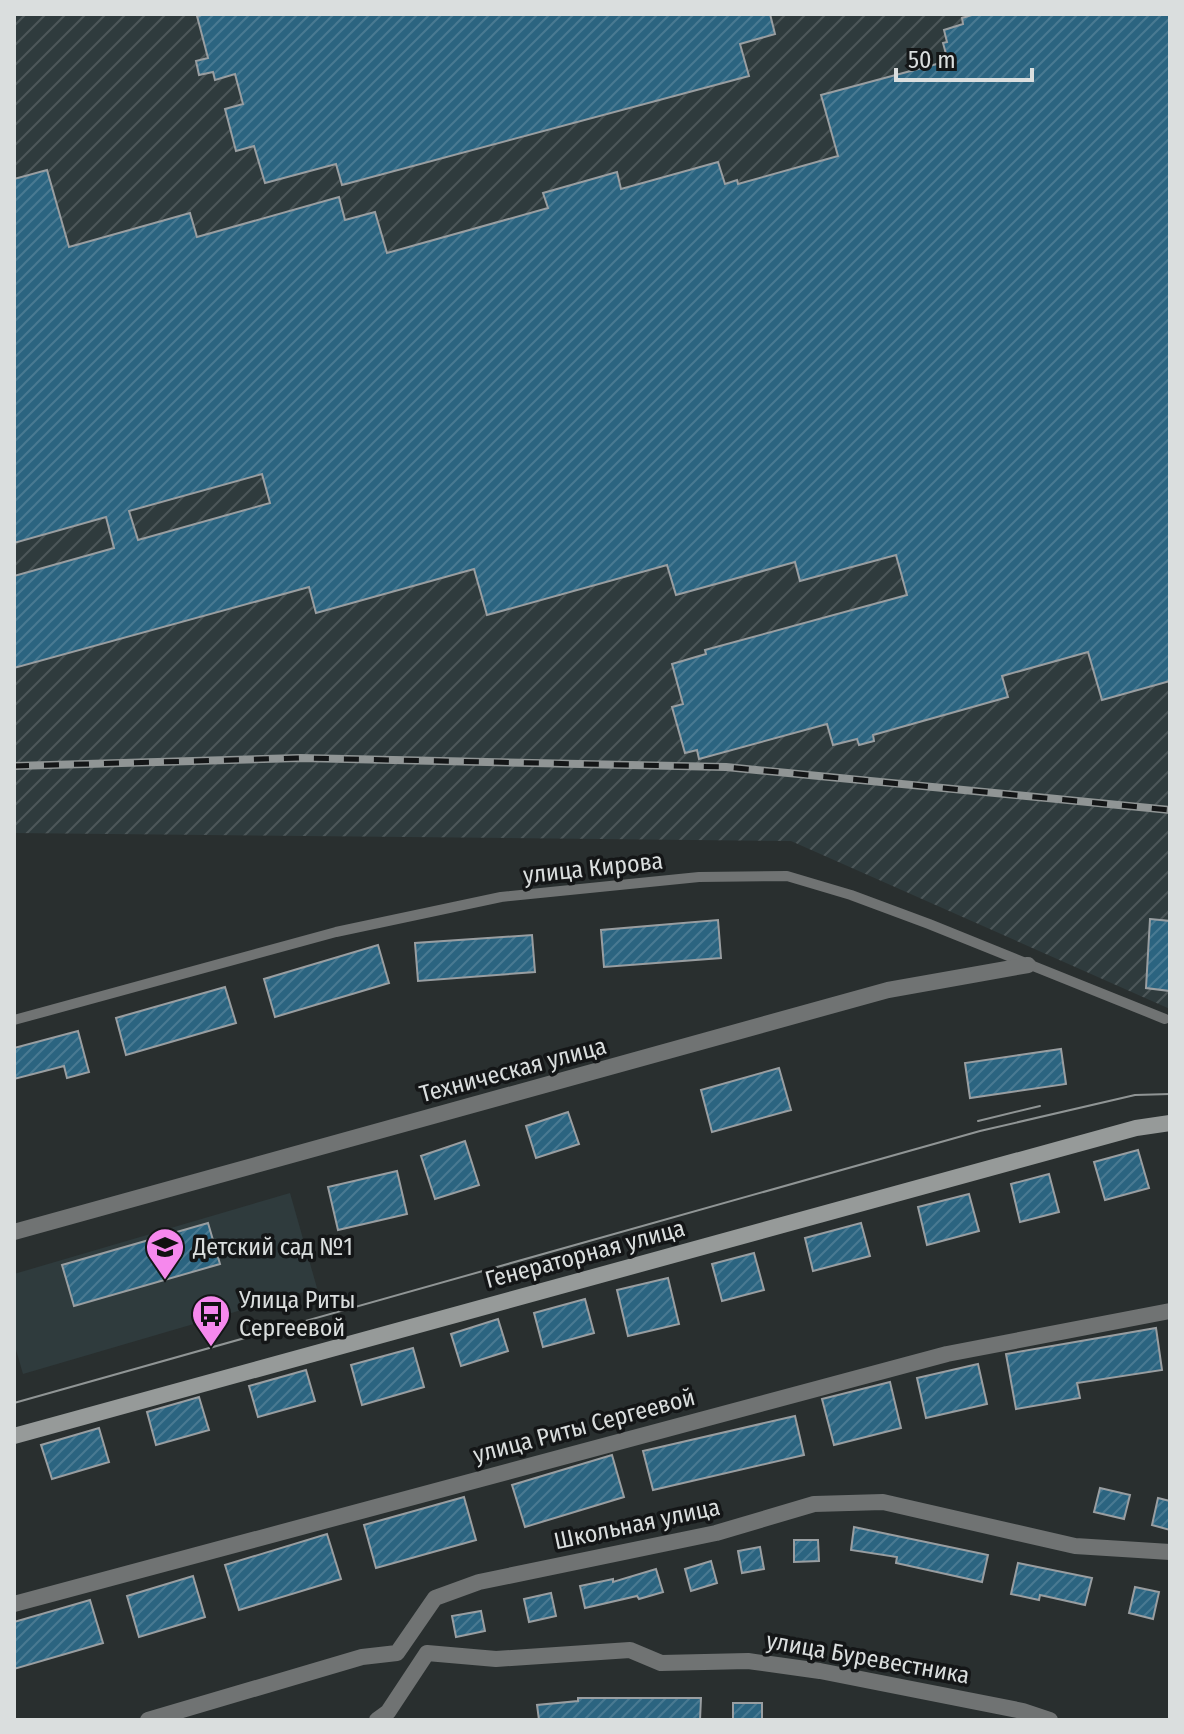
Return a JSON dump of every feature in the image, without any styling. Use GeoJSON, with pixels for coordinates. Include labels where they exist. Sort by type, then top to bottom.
{"type":"FeatureCollection","features":[{"type":"Feature","properties":{"kind":"main road","name":"Генераторная улица"},"geometry":{"type":"LineString","coordinates":[[14,1436],[1121,1132],[1170,1123]]}},
{"type":"Feature","properties":{"kind":"street","name":"Техническая улица"},"geometry":{"type":"LineString","coordinates":[[14,1232],[888,990],[1028,965]]}},
{"type":"Feature","properties":{"kind":"street","name":"улица Риты Сергеевой"},"geometry":{"type":"LineString","coordinates":[[14,1604],[947,1354],[1170,1311]]}},
{"type":"Feature","properties":{"kind":"street","name":"Школьная улица"},"geometry":{"type":"LineString","coordinates":[[397,1653],[435,1598],[479,1582],[716,1533],[814,1504],[883,1502],[1075,1546],[1170,1552]]}},
{"type":"Feature","properties":{"kind":"street","name":"улица Буревестника"},"geometry":{"type":"LineString","coordinates":[[397,1653],[496,1659],[630,1650],[661,1663],[748,1661],[820,1671],[1023,1711],[1050,1720]]}},
{"type":"Feature","properties":{"kind":"street"},"geometry":{"type":"LineString","coordinates":[[148,1720],[362,1657],[397,1653]]}},
{"type":"Feature","properties":{"kind":"street"},"geometry":{"type":"LineString","coordinates":[[377,1720],[388,1712],[427,1653]]}},
{"type":"Feature","properties":{"kind":"lane","name":"улица Кирова"},"geometry":{"type":"LineString","coordinates":[[14,1020],[336,932],[501,897],[699,877],[787,876],[864,899],[1165,1019]]}},
{"type":"Feature","properties":{"kind":"shaded area"},"geometry":{"type":"Polygon","coordinates":[[[14,14],[1170,14],[1170,1009],[791,841],[14,833],[14,14]]]}},
{"type":"Feature","properties":{"kind":"shaded area","name":"Детский сад №1"},"geometry":{"type":"Polygon","coordinates":[[[290,1193],[317,1288],[23,1374],[14,1343],[14,1274],[290,1193]]]}},
{"type":"Feature","properties":{"kind":"building"},"geometry":{"type":"Polygon","coordinates":[[[770,14],[775,34],[740,44],[749,76],[342,185],[336,164],[265,183],[254,146],[236,151],[225,109],[243,104],[235,74],[215,80],[213,72],[199,75],[196,61],[208,58],[197,16],[770,14]]]}},
{"type":"Feature","properties":{"kind":"building"},"geometry":{"type":"Polygon","coordinates":[[[975,14],[1170,14],[1170,681],[1102,700],[1088,652],[1002,676],[1008,697],[873,735],[874,741],[859,745],[857,739],[833,745],[827,724],[699,759],[697,750],[685,753],[672,707],[683,704],[672,664],[706,654],[705,650],[907,595],[896,555],[800,581],[795,562],[676,595],[667,565],[487,615],[474,569],[316,613],[309,587],[14,668],[14,576],[114,548],[106,517],[14,543],[14,179],[47,170],[69,247],[190,213],[197,237],[339,197],[345,220],[375,212],[387,253],[548,208],[543,193],[617,172],[621,189],[718,162],[725,184],[737,180],[738,184],[838,156],[821,95],[948,61],[943,43],[947,42],[944,30],[963,24],[962,18],[975,14]],[[262,474],[129,511],[138,540],[270,503],[262,474]]]}},
{"type":"Feature","properties":{"kind":"building"},"geometry":{"type":"Polygon","coordinates":[[[1150,919],[1170,921],[1170,991],[1146,988],[1150,919]]]}},
{"type":"Feature","properties":{"kind":"building"},"geometry":{"type":"Polygon","coordinates":[[[718,920],[721,958],[604,967],[601,930],[718,920]]]}},
{"type":"Feature","properties":{"kind":"building"},"geometry":{"type":"Polygon","coordinates":[[[532,935],[535,972],[418,981],[415,943],[532,935]]]}},
{"type":"Feature","properties":{"kind":"building"},"geometry":{"type":"Polygon","coordinates":[[[378,945],[389,983],[275,1017],[264,979],[378,945]]]}},
{"type":"Feature","properties":{"kind":"building"},"geometry":{"type":"Polygon","coordinates":[[[225,987],[236,1023],[126,1055],[116,1018],[225,987]]]}},
{"type":"Feature","properties":{"kind":"building"},"geometry":{"type":"Polygon","coordinates":[[[78,1031],[89,1072],[67,1078],[64,1066],[14,1079],[14,1048],[78,1031]]]}},
{"type":"Feature","properties":{"kind":"building"},"geometry":{"type":"Polygon","coordinates":[[[1061,1049],[1066,1084],[970,1098],[965,1063],[1061,1049]]]}},
{"type":"Feature","properties":{"kind":"building"},"geometry":{"type":"Polygon","coordinates":[[[779,1068],[791,1110],[712,1132],[701,1090],[779,1068]]]}},
{"type":"Feature","properties":{"kind":"building"},"geometry":{"type":"Polygon","coordinates":[[[568,1112],[579,1144],[536,1158],[526,1126],[568,1112]]]}},
{"type":"Feature","properties":{"kind":"building"},"geometry":{"type":"Polygon","coordinates":[[[465,1141],[479,1185],[435,1199],[421,1156],[465,1141]]]}},
{"type":"Feature","properties":{"kind":"building"},"geometry":{"type":"Polygon","coordinates":[[[1138,1150],[1149,1188],[1105,1200],[1094,1162],[1138,1150]]]}},
{"type":"Feature","properties":{"kind":"building"},"geometry":{"type":"Polygon","coordinates":[[[397,1171],[407,1214],[338,1230],[328,1187],[397,1171]]]}},
{"type":"Feature","properties":{"kind":"building"},"geometry":{"type":"Polygon","coordinates":[[[1049,1174],[1059,1212],[1020,1222],[1011,1184],[1049,1174]]]}},
{"type":"Feature","properties":{"kind":"building"},"geometry":{"type":"Polygon","coordinates":[[[969,1194],[979,1231],[927,1245],[918,1207],[969,1194]]]}},
{"type":"Feature","properties":{"kind":"building","name":"Детский сад №1"},"geometry":{"type":"Polygon","coordinates":[[[208,1223],[220,1264],[74,1306],[62,1265],[208,1223]]]}},
{"type":"Feature","properties":{"kind":"building"},"geometry":{"type":"Polygon","coordinates":[[[861,1223],[870,1256],[813,1271],[805,1238],[861,1223]]]}},
{"type":"Feature","properties":{"kind":"building"},"geometry":{"type":"Polygon","coordinates":[[[754,1253],[764,1290],[722,1301],[712,1264],[754,1253]]]}},
{"type":"Feature","properties":{"kind":"building"},"geometry":{"type":"Polygon","coordinates":[[[668,1278],[679,1324],[628,1336],[617,1290],[668,1278]]]}},
{"type":"Feature","properties":{"kind":"building"},"geometry":{"type":"Polygon","coordinates":[[[585,1299],[594,1333],[543,1347],[534,1313],[585,1299]]]}},
{"type":"Feature","properties":{"kind":"building"},"geometry":{"type":"Polygon","coordinates":[[[498,1319],[508,1351],[461,1366],[451,1334],[498,1319]]]}},
{"type":"Feature","properties":{"kind":"building"},"geometry":{"type":"Polygon","coordinates":[[[1156,1328],[1162,1370],[1077,1383],[1080,1398],[1016,1409],[1006,1354],[1156,1328]]]}},
{"type":"Feature","properties":{"kind":"building"},"geometry":{"type":"Polygon","coordinates":[[[413,1348],[424,1387],[362,1405],[351,1365],[413,1348]]]}},
{"type":"Feature","properties":{"kind":"building"},"geometry":{"type":"Polygon","coordinates":[[[978,1364],[987,1404],[926,1418],[917,1378],[978,1364]]]}},
{"type":"Feature","properties":{"kind":"building"},"geometry":{"type":"Polygon","coordinates":[[[306,1370],[315,1401],[258,1417],[249,1386],[306,1370]]]}},
{"type":"Feature","properties":{"kind":"building"},"geometry":{"type":"Polygon","coordinates":[[[890,1382],[901,1428],[834,1445],[822,1399],[890,1382]]]}},
{"type":"Feature","properties":{"kind":"building"},"geometry":{"type":"Polygon","coordinates":[[[199,1397],[209,1430],[156,1445],[147,1412],[199,1397]]]}},
{"type":"Feature","properties":{"kind":"building"},"geometry":{"type":"Polygon","coordinates":[[[795,1416],[804,1455],[653,1490],[643,1451],[795,1416]]]}},
{"type":"Feature","properties":{"kind":"building"},"geometry":{"type":"Polygon","coordinates":[[[99,1428],[109,1462],[52,1479],[41,1445],[99,1428]]]}},
{"type":"Feature","properties":{"kind":"building"},"geometry":{"type":"Polygon","coordinates":[[[612,1455],[624,1497],[525,1527],[512,1485],[612,1455]]]}},
{"type":"Feature","properties":{"kind":"building"},"geometry":{"type":"Polygon","coordinates":[[[1100,1488],[1130,1495],[1124,1519],[1094,1512],[1100,1488]]]}},
{"type":"Feature","properties":{"kind":"building"},"geometry":{"type":"Polygon","coordinates":[[[464,1497],[476,1540],[376,1568],[364,1525],[464,1497]]]}},
{"type":"Feature","properties":{"kind":"building"},"geometry":{"type":"Polygon","coordinates":[[[1158,1498],[1170,1501],[1170,1530],[1152,1525],[1158,1498]]]}},
{"type":"Feature","properties":{"kind":"building"},"geometry":{"type":"Polygon","coordinates":[[[854,1527],[988,1555],[982,1582],[896,1563],[897,1557],[851,1550],[854,1527]]]}},
{"type":"Feature","properties":{"kind":"building"},"geometry":{"type":"Polygon","coordinates":[[[327,1534],[341,1579],[239,1610],[225,1565],[327,1534]]]}},
{"type":"Feature","properties":{"kind":"building"},"geometry":{"type":"Polygon","coordinates":[[[794,1540],[818,1540],[819,1561],[794,1562],[794,1540]]]}},
{"type":"Feature","properties":{"kind":"building"},"geometry":{"type":"Polygon","coordinates":[[[760,1547],[764,1569],[742,1573],[738,1551],[760,1547]]]}},
{"type":"Feature","properties":{"kind":"building"},"geometry":{"type":"Polygon","coordinates":[[[711,1561],[717,1583],[691,1591],[685,1569],[711,1561]]]}},
{"type":"Feature","properties":{"kind":"building"},"geometry":{"type":"Polygon","coordinates":[[[1018,1563],[1092,1578],[1085,1605],[1040,1595],[1039,1600],[1011,1594],[1018,1563]]]}},
{"type":"Feature","properties":{"kind":"building"},"geometry":{"type":"Polygon","coordinates":[[[656,1569],[663,1592],[585,1608],[580,1586],[613,1579],[613,1582],[656,1569]]]}},
{"type":"Feature","properties":{"kind":"building"},"geometry":{"type":"Polygon","coordinates":[[[193,1576],[205,1617],[139,1637],[127,1596],[193,1576]]]}},
{"type":"Feature","properties":{"kind":"building"},"geometry":{"type":"Polygon","coordinates":[[[1135,1587],[1159,1592],[1153,1619],[1129,1613],[1135,1587]]]}},
{"type":"Feature","properties":{"kind":"building"},"geometry":{"type":"Polygon","coordinates":[[[551,1593],[556,1616],[529,1622],[524,1599],[551,1593]]]}},
{"type":"Feature","properties":{"kind":"building"},"geometry":{"type":"Polygon","coordinates":[[[90,1600],[103,1643],[14,1669],[14,1622],[90,1600]]]}},
{"type":"Feature","properties":{"kind":"building"},"geometry":{"type":"Polygon","coordinates":[[[481,1611],[485,1631],[456,1637],[452,1616],[481,1611]]]}},
{"type":"Feature","properties":{"kind":"building"},"geometry":{"type":"Polygon","coordinates":[[[578,1698],[701,1698],[700,1720],[539,1720],[537,1705],[578,1701],[578,1698]]]}},
{"type":"Feature","properties":{"kind":"building"},"geometry":{"type":"Polygon","coordinates":[[[733,1703],[762,1703],[762,1720],[733,1720],[733,1703]]]}},
{"type":"Feature","properties":{"kind":"tram line"},"geometry":{"type":"LineString","coordinates":[[14,1403],[980,1131],[1135,1095],[1170,1094]]}},
{"type":"Feature","properties":{"kind":"tram line"},"geometry":{"type":"LineString","coordinates":[[978,1121],[1040,1106]]}},
{"type":"Feature","properties":{"kind":"railway"},"geometry":{"type":"LineString","coordinates":[[14,766],[300,758],[726,767],[1170,810]]}},
{"type":"Feature","properties":{"kind":"place","name":"Детский сад №1"},"geometry":{"type":"Point","coordinates":[165,1281]}},
{"type":"Feature","properties":{"kind":"place","name":"Улица Риты Сергеевой"},"geometry":{"type":"Point","coordinates":[211,1348]}}]}
